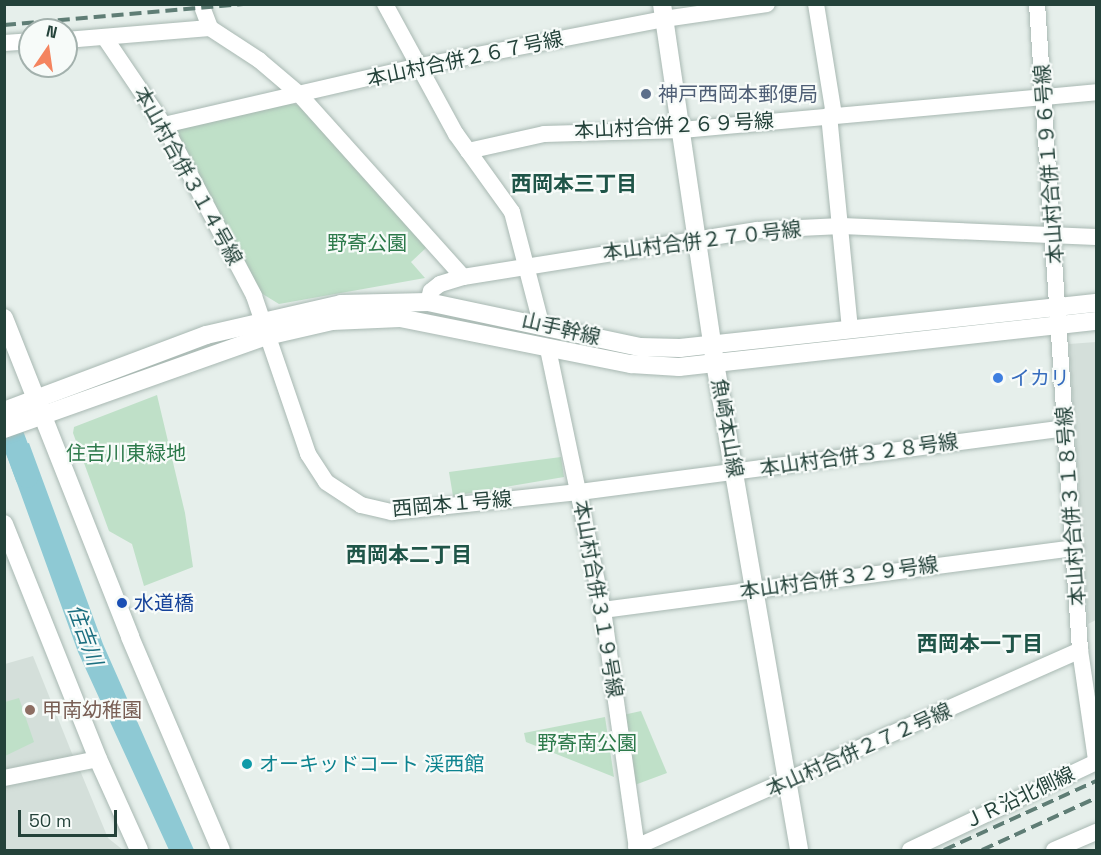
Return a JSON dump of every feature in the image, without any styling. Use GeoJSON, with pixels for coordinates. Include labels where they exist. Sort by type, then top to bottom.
{"type":"FeatureCollection","features":[{"type":"Feature","properties":{"kind":"street"},"geometry":{"type":"LineString","coordinates":[[201,4],[210,28],[259,60],[298,94],[463,277]]}},
{"type":"Feature","properties":{"kind":"street"},"geometry":{"type":"LineString","coordinates":[[385,4],[468,151],[512,212],[541,323]]}},
{"type":"Feature","properties":{"kind":"street","name":"本山村合併２６７号線"},"geometry":{"type":"LineString","coordinates":[[164,125],[663,12],[767,4]]}},
{"type":"Feature","properties":{"kind":"street"},"geometry":{"type":"LineString","coordinates":[[816,4],[831,115],[850,328]]}},
{"type":"Feature","properties":{"kind":"street","name":"本山村合併１９６号線"},"geometry":{"type":"LineString","coordinates":[[1037,4],[1058,314]]}},
{"type":"Feature","properties":{"kind":"street","name":"魚崎本山線"},"geometry":{"type":"LineString","coordinates":[[663,12],[715,363],[799,850]]}},
{"type":"Feature","properties":{"kind":"street"},"geometry":{"type":"LineString","coordinates":[[78,39],[210,28]]}},
{"type":"Feature","properties":{"kind":"street","name":"本山村合併３１４号線"},"geometry":{"type":"LineString","coordinates":[[105,38],[164,125],[254,296],[264,328]]}},
{"type":"Feature","properties":{"kind":"street","name":"本山村合併２６９号線"},"geometry":{"type":"LineString","coordinates":[[468,151],[544,134],[682,130],[1096,92]]}},
{"type":"Feature","properties":{"kind":"street","name":"本山村合併２７０号線"},"geometry":{"type":"LineString","coordinates":[[429,302],[431,291],[440,284],[463,277],[697,238],[842,226],[1054,237],[1096,237]]}},
{"type":"Feature","properties":{"kind":"street","name":"山手幹線"},"geometry":{"type":"LineString","coordinates":[[43,409],[264,328],[341,304],[429,302],[541,323],[640,347],[713,345],[850,328],[1058,314],[1096,321]]}},
{"type":"Feature","properties":{"kind":"street","name":"山手幹線"},"geometry":{"type":"LineString","coordinates":[[264,328],[332,321],[400,318],[631,364],[679,367],[1058,314],[1096,303]]}},
{"type":"Feature","properties":{"kind":"street","name":"本山村合併３１８号線"},"geometry":{"type":"LineString","coordinates":[[1058,314],[1075,548],[1096,761]]}},
{"type":"Feature","properties":{"kind":"street"},"geometry":{"type":"LineString","coordinates":[[4,318],[43,409],[126,627],[221,850]]}},
{"type":"Feature","properties":{"kind":"street","name":"西岡本１号線"},"geometry":{"type":"LineString","coordinates":[[264,328],[308,454],[326,482],[361,505],[392,512],[580,492]]}},
{"type":"Feature","properties":{"kind":"street","name":"本山村合併３１９号線"},"geometry":{"type":"LineString","coordinates":[[548,349],[580,492],[603,610],[637,849]]}},
{"type":"Feature","properties":{"kind":"street"},"geometry":{"type":"LineString","coordinates":[[4,411],[43,409]]}},
{"type":"Feature","properties":{"kind":"street"},"geometry":{"type":"LineString","coordinates":[[4,429],[43,409]]}},
{"type":"Feature","properties":{"kind":"street","name":"本山村合併３２８号線"},"geometry":{"type":"LineString","coordinates":[[580,492],[1066,428]]}},
{"type":"Feature","properties":{"kind":"street"},"geometry":{"type":"LineString","coordinates":[[4,524],[98,759],[139,850]]}},
{"type":"Feature","properties":{"kind":"street","name":"本山村合併３２９号線"},"geometry":{"type":"LineString","coordinates":[[603,610],[1075,548]]}},
{"type":"Feature","properties":{"kind":"street","name":"本山村合併２７２号線"},"geometry":{"type":"LineString","coordinates":[[637,849],[787,782],[1087,655]]}},
{"type":"Feature","properties":{"kind":"street"},"geometry":{"type":"LineString","coordinates":[[4,778],[98,759]]}},
{"type":"Feature","properties":{"kind":"street","name":"ＪＲ沿北側線"},"geometry":{"type":"LineString","coordinates":[[910,850],[1096,761]]}},
{"type":"Feature","properties":{"kind":"street"},"geometry":{"type":"LineString","coordinates":[[1054,850],[1096,832]]}},
{"type":"Feature","properties":{"kind":"shaded area"},"geometry":{"type":"Polygon","coordinates":[[[1096,342],[1096,620],[1088,624],[1069,344],[1096,342]]]}},
{"type":"Feature","properties":{"kind":"shaded area","name":"甲南幼稚園"},"geometry":{"type":"Polygon","coordinates":[[[33,656],[73,756],[5,769],[5,664],[33,656]]]}},
{"type":"Feature","properties":{"kind":"shaded area"},"geometry":{"type":"Polygon","coordinates":[[[79,768],[108,838],[123,850],[5,850],[4,784],[79,768]]]}},
{"type":"Feature","properties":{"kind":"green space","name":"野寄公園"},"geometry":{"type":"Polygon","coordinates":[[[291,103],[301,106],[427,247],[411,262],[425,278],[279,304],[261,293],[176,135],[177,127],[291,103]]]}},
{"type":"Feature","properties":{"kind":"green space","name":"住吉川東緑地"},"geometry":{"type":"Polygon","coordinates":[[[157,395],[185,513],[193,567],[144,586],[132,544],[109,531],[73,433],[74,427],[157,395]]]}},
{"type":"Feature","properties":{"kind":"green space"},"geometry":{"type":"Polygon","coordinates":[[[561,457],[564,477],[453,496],[449,472],[561,457]]]}},
{"type":"Feature","properties":{"kind":"green space"},"geometry":{"type":"Polygon","coordinates":[[[19,698],[34,742],[5,756],[5,702],[19,698]]]}},
{"type":"Feature","properties":{"kind":"green space"},"geometry":{"type":"Polygon","coordinates":[[[641,711],[667,773],[632,786],[623,715],[641,711]]]}},
{"type":"Feature","properties":{"kind":"green space","name":"野寄南公園"},"geometry":{"type":"Polygon","coordinates":[[[605,717],[614,777],[526,742],[524,733],[605,717]]]}},
{"type":"Feature","properties":{"kind":"water"},"geometry":{"type":"Polygon","coordinates":[[[29,443],[103,644],[194,850],[169,850],[78,652],[5,450],[29,443]]]}},
{"type":"Feature","properties":{"kind":"waterway","name":"住吉川"},"geometry":{"type":"LineString","coordinates":[[4,414],[27,476]]}},
{"type":"Feature","properties":{"kind":"railway"},"geometry":{"type":"LineString","coordinates":[[4,25],[246,4]]}},
{"type":"Feature","properties":{"kind":"railway"},"geometry":{"type":"LineString","coordinates":[[944,850],[1096,781]]}},
{"type":"Feature","properties":{"kind":"railway"},"geometry":{"type":"LineString","coordinates":[[982,850],[1096,798]]}},
{"type":"Feature","properties":{"kind":"place","name":"神戸西岡本郵便局"},"geometry":{"type":"Point","coordinates":[646,94]}},
{"type":"Feature","properties":{"kind":"place","name":"イカリ"},"geometry":{"type":"Point","coordinates":[998,378]}},
{"type":"Feature","properties":{"kind":"place","name":"水道橋"},"geometry":{"type":"Point","coordinates":[122,603]}},
{"type":"Feature","properties":{"kind":"place","name":"甲南幼稚園"},"geometry":{"type":"Point","coordinates":[30,710]}},
{"type":"Feature","properties":{"kind":"place","name":"オーキッドコート 渓西館"},"geometry":{"type":"Point","coordinates":[247,764]}},
{"type":"Feature","properties":{"kind":"district","name":"西岡本三丁目"},"geometry":{"type":"Point","coordinates":[574,184]}},
{"type":"Feature","properties":{"kind":"district","name":"西岡本二丁目"},"geometry":{"type":"Point","coordinates":[409,555]}},
{"type":"Feature","properties":{"kind":"district","name":"西岡本一丁目"},"geometry":{"type":"Point","coordinates":[980,644]}}]}
